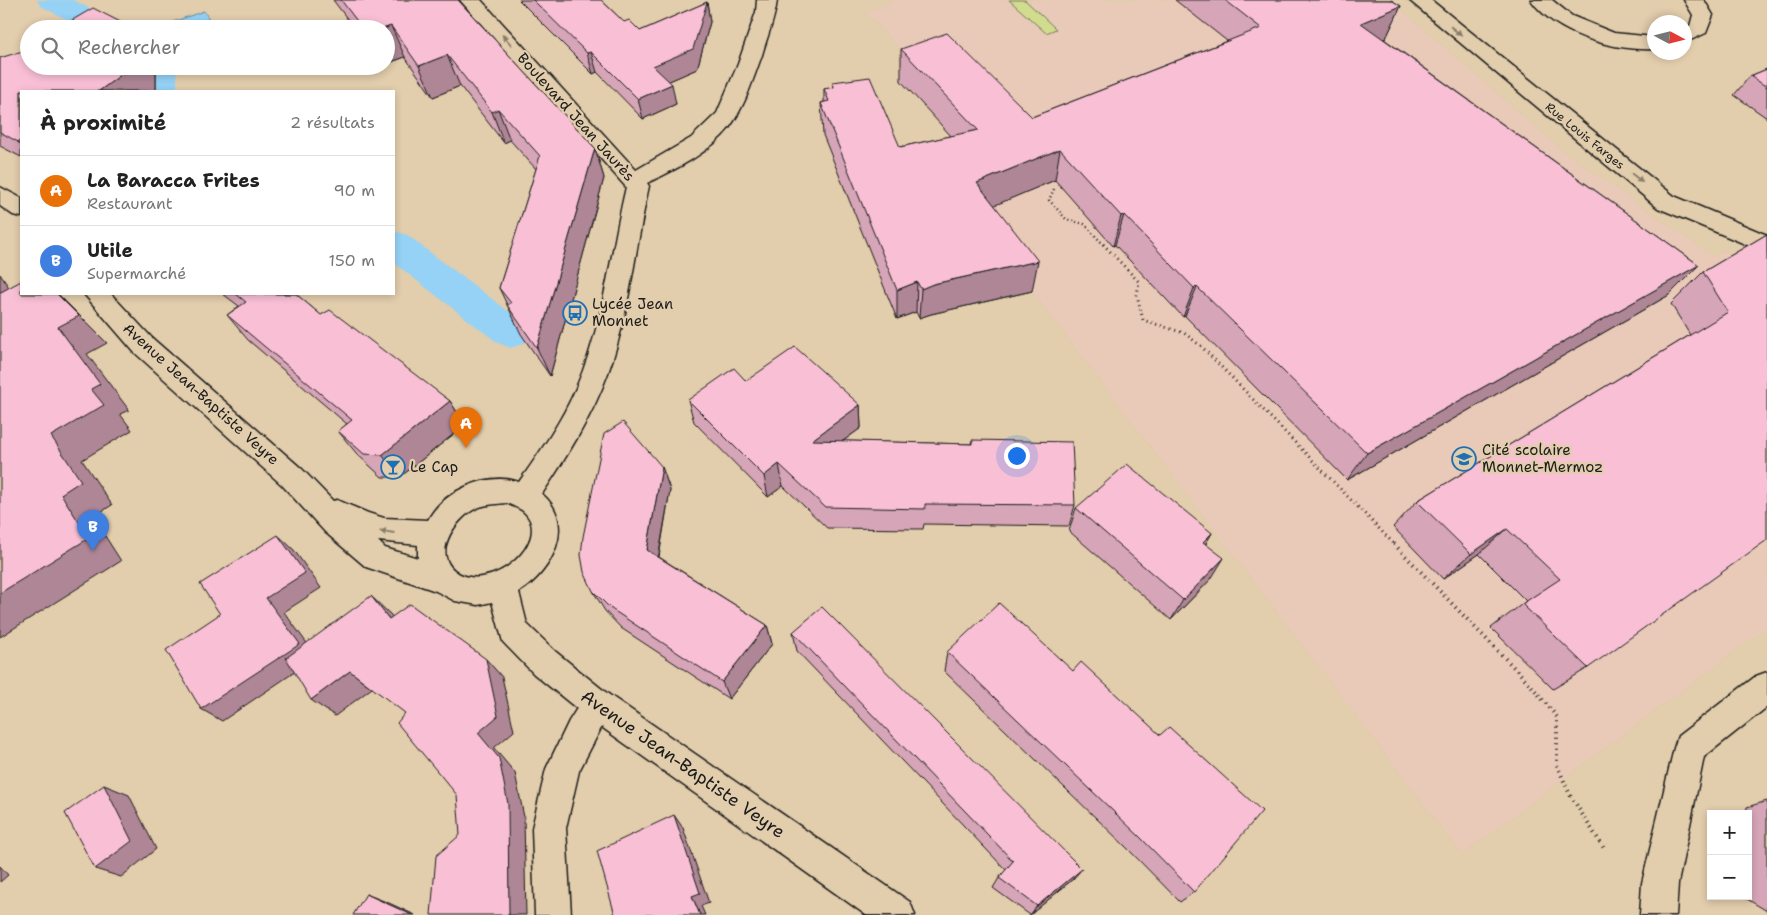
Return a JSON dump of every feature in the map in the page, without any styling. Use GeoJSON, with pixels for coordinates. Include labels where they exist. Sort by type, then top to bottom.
{"type":"FeatureCollection","features":[{"type":"Feature","properties":{"kind":"main road","name":"Boulevard Jean Jaurès"},"geometry":{"type":"LineString","coordinates":[[470,0],[638,186],[617,291],[596,370],[574,421],[525,496]]}},
{"type":"Feature","properties":{"kind":"main road"},"geometry":{"type":"LineString","coordinates":[[634,180],[656,171],[696,144],[726,117],[766,12],[767,0]]}},
{"type":"Feature","properties":{"kind":"main road","name":"Rue Louis Farges"},"geometry":{"type":"LineString","coordinates":[[1419,0],[1666,202],[1767,244]]}},
{"type":"Feature","properties":{"kind":"main road"},"geometry":{"type":"LineString","coordinates":[[1540,0],[1564,20],[1610,38],[1647,44]]}},
{"type":"Feature","properties":{"kind":"main road"},"geometry":{"type":"LineString","coordinates":[[1692,33],[1699,29],[1703,14],[1694,0]]}},
{"type":"Feature","properties":{"kind":"main road"},"geometry":{"type":"LineString","coordinates":[[0,195],[20,208]]}},
{"type":"Feature","properties":{"kind":"main road","name":"Avenue Jean-Baptiste Veyre"},"geometry":{"type":"LineString","coordinates":[[97,295],[142,345],[300,486],[335,522],[376,558],[443,580]]}},
{"type":"Feature","properties":{"kind":"main road","name":"Avenue Jean-Baptiste Veyre"},"geometry":{"type":"LineString","coordinates":[[300,486],[354,522],[379,531],[404,534],[435,532]]}},
{"type":"Feature","properties":{"kind":"main road"},"geometry":{"type":"LineString","coordinates":[[510,491],[525,496],[537,505],[544,517],[546,532],[543,548],[534,563],[520,576],[503,586],[487,590],[470,591],[455,587],[443,580],[431,558],[431,545],[435,532],[445,517],[458,505],[475,496],[492,492],[510,491]]}},
{"type":"Feature","properties":{"kind":"main road","name":"Avenue Jean-Baptiste Veyre"},"geometry":{"type":"LineString","coordinates":[[503,586],[514,632],[545,663],[598,705],[897,915]]}},
{"type":"Feature","properties":{"kind":"main road"},"geometry":{"type":"LineString","coordinates":[[1658,915],[1660,883],[1690,748],[1767,687]]}},
{"type":"Feature","properties":{"kind":"main road"},"geometry":{"type":"LineString","coordinates":[[553,915],[550,828],[563,769],[580,732],[598,705]]}},
{"type":"Feature","properties":{"kind":"path"},"geometry":{"type":"LineString","coordinates":[[1054,189],[1049,200],[1066,219],[1084,224],[1139,282],[1137,296],[1144,320],[1184,333],[1201,346],[1529,683],[1557,717],[1557,764],[1570,795],[1605,850]]}},
{"type":"Feature","properties":{"kind":"shaded area","name":"Cité scolaire Monnet-Mermoz"},"geometry":{"type":"Polygon","coordinates":[[[888,0],[1390,0],[1561,150],[1713,257],[1724,250],[1767,272],[1767,627],[1462,854],[968,207],[1002,191],[901,81],[922,72],[866,12],[890,3],[888,0]]]}},
{"type":"Feature","properties":{"kind":"green space"},"geometry":{"type":"Polygon","coordinates":[[[1009,0],[1025,0],[1056,29],[1046,33],[1009,0]]]}},
{"type":"Feature","properties":{"kind":"water"},"geometry":{"type":"Polygon","coordinates":[[[204,11],[209,19],[206,20],[178,20],[204,11]]]}},
{"type":"Feature","properties":{"kind":"building"},"geometry":{"type":"Polygon","coordinates":[[[341,0],[458,0],[595,148],[537,348],[507,305],[511,303],[499,288],[540,156],[498,109],[492,112],[447,55],[419,66],[395,32],[395,20],[356,20],[341,0]]]}},
{"type":"Feature","properties":{"kind":"building"},"geometry":{"type":"Polygon","coordinates":[[[533,0],[601,0],[624,22],[629,20],[640,31],[707,2],[693,49],[653,66],[672,84],[638,99],[591,52],[587,53],[533,0]]]}},
{"type":"Feature","properties":{"kind":"building"},"geometry":{"type":"Polygon","coordinates":[[[1225,0],[1391,0],[1401,6],[1361,23],[1699,265],[1367,453],[1197,287],[1194,288],[1124,215],[1121,216],[1060,149],[977,183],[1038,261],[933,284],[921,289],[917,282],[897,290],[821,103],[829,101],[824,89],[834,87],[833,82],[870,77],[900,147],[978,130],[901,49],[947,33],[1032,117],[1261,28],[1225,0]]]}},
{"type":"Feature","properties":{"kind":"building"},"geometry":{"type":"Polygon","coordinates":[[[93,8],[116,20],[72,20],[93,8]]]}},
{"type":"Feature","properties":{"kind":"building"},"geometry":{"type":"Polygon","coordinates":[[[20,52],[20,75],[121,75],[100,90],[20,90],[20,141],[18,142],[0,132],[0,58],[20,52]]]}},
{"type":"Feature","properties":{"kind":"building"},"geometry":{"type":"Polygon","coordinates":[[[1767,69],[1767,87],[1750,76],[1767,69]]]}},
{"type":"Feature","properties":{"kind":"building"},"geometry":{"type":"Polygon","coordinates":[[[1767,234],[1767,540],[1588,668],[1522,604],[1560,579],[1507,529],[1471,554],[1417,501],[1728,312],[1703,272],[1767,234]]]}},
{"type":"Feature","properties":{"kind":"building"},"geometry":{"type":"Polygon","coordinates":[[[20,282],[20,295],[58,295],[79,316],[58,327],[100,384],[91,389],[104,405],[51,436],[81,481],[61,494],[89,538],[0,593],[0,291],[20,282]]]}},
{"type":"Feature","properties":{"kind":"building"},"geometry":{"type":"Polygon","coordinates":[[[237,295],[297,295],[321,315],[330,310],[450,401],[382,455],[364,454],[338,431],[352,420],[227,315],[246,302],[237,295]]]}},
{"type":"Feature","properties":{"kind":"building"},"geometry":{"type":"Polygon","coordinates":[[[795,347],[860,405],[812,440],[972,444],[972,440],[1072,442],[1075,505],[925,504],[925,509],[825,507],[779,464],[764,476],[688,400],[734,368],[746,381],[795,347]]]}},
{"type":"Feature","properties":{"kind":"building"},"geometry":{"type":"Polygon","coordinates":[[[623,422],[662,467],[647,550],[767,625],[722,682],[610,608],[593,591],[584,572],[581,555],[583,537],[604,434],[623,422]]]}},
{"type":"Feature","properties":{"kind":"building"},"geometry":{"type":"Polygon","coordinates":[[[1127,464],[1212,533],[1203,542],[1224,558],[1183,600],[1076,508],[1127,464]]]}},
{"type":"Feature","properties":{"kind":"building"},"geometry":{"type":"Polygon","coordinates":[[[278,535],[305,573],[266,598],[300,644],[201,709],[166,650],[220,614],[200,584],[278,535]]]}},
{"type":"Feature","properties":{"kind":"building"},"geometry":{"type":"Polygon","coordinates":[[[371,596],[389,619],[410,604],[486,659],[498,716],[478,733],[499,758],[508,804],[509,915],[431,915],[436,856],[460,835],[457,795],[397,723],[405,713],[350,671],[311,700],[286,658],[371,596]]]}},
{"type":"Feature","properties":{"kind":"building"},"geometry":{"type":"Polygon","coordinates":[[[999,603],[1073,671],[1081,662],[1160,735],[1169,727],[1262,811],[1194,892],[1138,835],[947,652],[999,603]]]}},
{"type":"Feature","properties":{"kind":"building"},"geometry":{"type":"Polygon","coordinates":[[[822,607],[1082,869],[1037,906],[999,878],[1013,861],[793,632],[822,607]]]}},
{"type":"Feature","properties":{"kind":"building"},"geometry":{"type":"Polygon","coordinates":[[[104,785],[132,841],[95,869],[65,813],[104,785]]]}},
{"type":"Feature","properties":{"kind":"building"},"geometry":{"type":"Polygon","coordinates":[[[674,815],[700,893],[692,896],[700,915],[615,915],[597,851],[674,815]]]}},
{"type":"Feature","properties":{"kind":"building"},"geometry":{"type":"Polygon","coordinates":[[[366,894],[412,915],[353,915],[366,894]]]}},
{"type":"Feature","properties":{"kind":"waterway"},"geometry":{"type":"LineString","coordinates":[[51,0],[90,20]]}},
{"type":"Feature","properties":{"kind":"waterway"},"geometry":{"type":"LineString","coordinates":[[162,75],[162,90]]}},
{"type":"Feature","properties":{"kind":"waterway"},"geometry":{"type":"LineString","coordinates":[[395,245],[511,333]]}},
{"type":"Feature","properties":{"kind":"place","name":"Lycée Jean Monnet"},"geometry":{"type":"Point","coordinates":[575,313]}},
{"type":"Feature","properties":{"kind":"place","name":"La Baracca Frites"},"geometry":{"type":"Point","coordinates":[466,448]}},
{"type":"Feature","properties":{"kind":"place","name":"Cité scolaire Monnet-Mermoz"},"geometry":{"type":"Point","coordinates":[1464,459]}},
{"type":"Feature","properties":{"kind":"place","name":"Le Cap"},"geometry":{"type":"Point","coordinates":[393,467]}},
{"type":"Feature","properties":{"kind":"place","name":"Utile"},"geometry":{"type":"Point","coordinates":[93,551]}}]}
